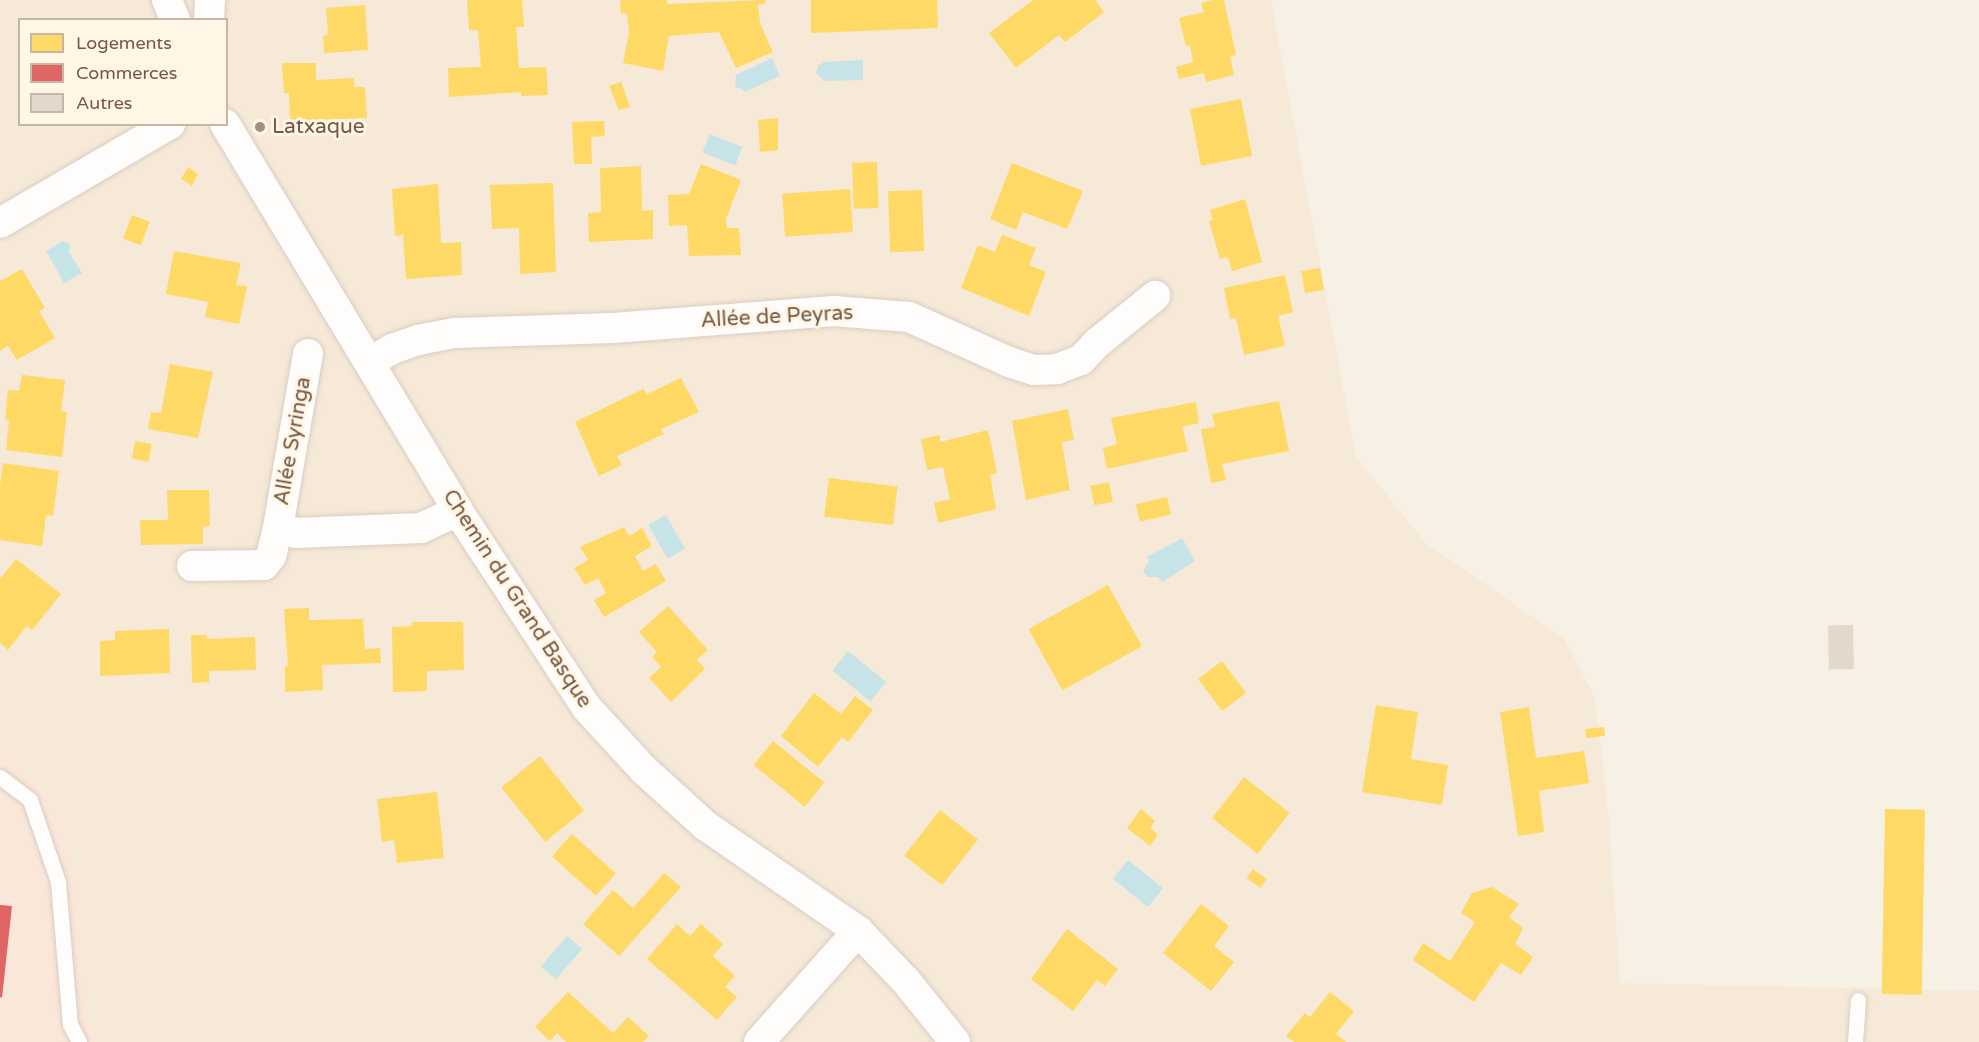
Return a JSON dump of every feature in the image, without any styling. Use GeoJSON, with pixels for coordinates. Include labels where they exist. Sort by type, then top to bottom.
{"type":"FeatureCollection","features":[{"type":"Feature","properties":{"kind":"street"},"geometry":{"type":"LineString","coordinates":[[167,0],[174,18]]}},
{"type":"Feature","properties":{"kind":"street"},"geometry":{"type":"LineString","coordinates":[[209,18],[210,0]]}},
{"type":"Feature","properties":{"kind":"street"},"geometry":{"type":"LineString","coordinates":[[0,223],[167,126]]}},
{"type":"Feature","properties":{"kind":"street","name":"Chemin du Grand Basque"},"geometry":{"type":"LineString","coordinates":[[226,126],[458,511],[587,708],[644,770],[706,826],[858,932],[906,981],[955,1042]]}},
{"type":"Feature","properties":{"kind":"street","name":"Allée de Peyras"},"geometry":{"type":"LineString","coordinates":[[369,362],[418,340],[455,333],[613,328],[834,310],[909,317],[1009,362],[1034,370],[1057,369],[1081,360],[1155,296]]}},
{"type":"Feature","properties":{"kind":"street","name":"Allée Syringa"},"geometry":{"type":"LineString","coordinates":[[192,566],[264,565],[271,556],[308,354]]}},
{"type":"Feature","properties":{"kind":"street","name":"Allée Syringa"},"geometry":{"type":"LineString","coordinates":[[278,527],[296,533],[421,528],[458,511]]}},
{"type":"Feature","properties":{"kind":"street"},"geometry":{"type":"LineString","coordinates":[[759,1042],[858,932]]}},
{"type":"Feature","properties":{"kind":"lane"},"geometry":{"type":"LineString","coordinates":[[0,777],[30,800],[58,882],[70,1024],[79,1042]]}},
{"type":"Feature","properties":{"kind":"lane"},"geometry":{"type":"LineString","coordinates":[[1856,1042],[1858,1000]]}},
{"type":"Feature","properties":{"kind":"shaded area"},"geometry":{"type":"Polygon","coordinates":[[[0,0],[1271,0],[1356,457],[1427,545],[1564,638],[1595,698],[1608,810],[1620,983],[1979,991],[1979,1042],[95,1042],[45,792],[6,754],[0,752],[0,0]]]}},
{"type":"Feature","properties":{"kind":"shaded area"},"geometry":{"type":"Polygon","coordinates":[[[0,752],[6,754],[45,792],[74,860],[85,1001],[95,1042],[0,1042],[0,752]]]}},
{"type":"Feature","properties":{"kind":"water"},"geometry":{"type":"Polygon","coordinates":[[[772,58],[780,76],[744,92],[743,89],[735,87],[736,75],[772,58]]]}},
{"type":"Feature","properties":{"kind":"water"},"geometry":{"type":"Polygon","coordinates":[[[863,60],[863,80],[824,81],[816,73],[818,66],[824,62],[863,60]]]}},
{"type":"Feature","properties":{"kind":"water"},"geometry":{"type":"Polygon","coordinates":[[[710,134],[742,147],[735,166],[703,153],[710,134]]]}},
{"type":"Feature","properties":{"kind":"water"},"geometry":{"type":"Polygon","coordinates":[[[63,241],[71,245],[69,252],[82,273],[64,283],[46,251],[63,241]]]}},
{"type":"Feature","properties":{"kind":"water"},"geometry":{"type":"Polygon","coordinates":[[[666,515],[685,549],[667,559],[649,525],[666,515]]]}},
{"type":"Feature","properties":{"kind":"water"},"geometry":{"type":"Polygon","coordinates":[[[1182,538],[1195,561],[1162,582],[1158,577],[1147,577],[1143,571],[1149,561],[1147,557],[1182,538]]]}},
{"type":"Feature","properties":{"kind":"water"},"geometry":{"type":"Polygon","coordinates":[[[848,651],[886,682],[870,701],[832,670],[848,651]]]}},
{"type":"Feature","properties":{"kind":"water"},"geometry":{"type":"Polygon","coordinates":[[[1128,860],[1163,888],[1148,907],[1113,879],[1128,860]]]}},
{"type":"Feature","properties":{"kind":"water"},"geometry":{"type":"Polygon","coordinates":[[[567,936],[582,949],[556,979],[541,966],[567,936]]]}},
{"type":"Feature","properties":{"kind":"building: Logements"},"geometry":{"type":"Polygon","coordinates":[[[467,0],[522,0],[524,27],[516,27],[519,68],[546,67],[548,95],[521,96],[521,92],[449,97],[448,68],[481,67],[478,30],[469,30],[467,0]]]}},
{"type":"Feature","properties":{"kind":"building: Logements"},"geometry":{"type":"Polygon","coordinates":[[[620,0],[667,0],[667,4],[765,0],[765,4],[758,4],[760,23],[773,52],[736,68],[719,32],[669,36],[663,71],[623,63],[629,32],[627,13],[621,14],[620,0]]]}},
{"type":"Feature","properties":{"kind":"building: Logements"},"geometry":{"type":"Polygon","coordinates":[[[811,0],[937,0],[938,28],[811,33],[811,0]]]}},
{"type":"Feature","properties":{"kind":"building: Logements"},"geometry":{"type":"Polygon","coordinates":[[[1033,0],[1095,0],[1104,12],[1065,42],[1059,35],[1016,68],[989,33],[1033,0]]]}},
{"type":"Feature","properties":{"kind":"building: Logements"},"geometry":{"type":"Polygon","coordinates":[[[1224,0],[1236,55],[1230,56],[1234,75],[1206,82],[1204,73],[1179,79],[1176,67],[1193,62],[1190,45],[1186,46],[1179,18],[1204,12],[1201,3],[1224,0]]]}},
{"type":"Feature","properties":{"kind":"building: Logements"},"geometry":{"type":"Polygon","coordinates":[[[365,5],[368,50],[324,53],[323,36],[328,35],[326,8],[365,5]]]}},
{"type":"Feature","properties":{"kind":"building: Logements"},"geometry":{"type":"Polygon","coordinates":[[[282,63],[316,63],[316,80],[354,78],[354,87],[365,87],[367,118],[290,121],[289,93],[284,93],[282,63]]]}},
{"type":"Feature","properties":{"kind":"building: Logements"},"geometry":{"type":"Polygon","coordinates":[[[621,82],[630,107],[619,110],[609,86],[621,82]]]}},
{"type":"Feature","properties":{"kind":"building: Logements"},"geometry":{"type":"Polygon","coordinates":[[[1241,99],[1252,156],[1201,166],[1190,109],[1241,99]]]}},
{"type":"Feature","properties":{"kind":"building: Logements"},"geometry":{"type":"Polygon","coordinates":[[[778,118],[778,150],[760,152],[758,120],[778,118]]]}},
{"type":"Feature","properties":{"kind":"building: Logements"},"geometry":{"type":"Polygon","coordinates":[[[604,121],[605,136],[591,137],[592,164],[574,164],[572,122],[604,121]]]}},
{"type":"Feature","properties":{"kind":"building: Logements"},"geometry":{"type":"Polygon","coordinates":[[[877,162],[879,208],[854,209],[852,163],[877,162]]]}},
{"type":"Feature","properties":{"kind":"building: Logements"},"geometry":{"type":"Polygon","coordinates":[[[1012,163],[1083,191],[1067,229],[1023,212],[1016,230],[990,219],[1012,163]]]}},
{"type":"Feature","properties":{"kind":"building: Logements"},"geometry":{"type":"Polygon","coordinates":[[[701,164],[741,180],[726,219],[727,228],[739,228],[741,255],[689,256],[687,225],[669,226],[668,195],[689,194],[701,164]]]}},
{"type":"Feature","properties":{"kind":"building: Logements"},"geometry":{"type":"Polygon","coordinates":[[[641,166],[642,211],[653,210],[653,239],[589,242],[588,213],[601,212],[600,168],[641,166]]]}},
{"type":"Feature","properties":{"kind":"building: Logements"},"geometry":{"type":"Polygon","coordinates":[[[188,167],[198,174],[192,186],[181,179],[188,167]]]}},
{"type":"Feature","properties":{"kind":"building: Logements"},"geometry":{"type":"Polygon","coordinates":[[[553,183],[556,272],[520,274],[519,228],[492,229],[490,185],[553,183]]]}},
{"type":"Feature","properties":{"kind":"building: Logements"},"geometry":{"type":"Polygon","coordinates":[[[438,184],[441,243],[461,242],[462,275],[406,279],[403,235],[395,236],[392,189],[438,184]]]}},
{"type":"Feature","properties":{"kind":"building: Logements"},"geometry":{"type":"Polygon","coordinates":[[[850,189],[853,232],[785,237],[782,194],[850,189]]]}},
{"type":"Feature","properties":{"kind":"building: Logements"},"geometry":{"type":"Polygon","coordinates":[[[922,190],[924,251],[890,252],[888,191],[922,190]]]}},
{"type":"Feature","properties":{"kind":"building: Logements"},"geometry":{"type":"Polygon","coordinates":[[[1245,199],[1262,262],[1232,271],[1228,257],[1220,259],[1209,221],[1213,220],[1210,210],[1245,199]]]}},
{"type":"Feature","properties":{"kind":"building: Logements"},"geometry":{"type":"Polygon","coordinates":[[[132,215],[150,222],[141,245],[123,238],[132,215]]]}},
{"type":"Feature","properties":{"kind":"building: Logements"},"geometry":{"type":"Polygon","coordinates":[[[1002,235],[1036,248],[1029,265],[1046,272],[1029,316],[961,288],[978,245],[995,252],[1002,235]]]}},
{"type":"Feature","properties":{"kind":"building: Logements"},"geometry":{"type":"Polygon","coordinates":[[[174,251],[241,263],[236,285],[247,286],[239,324],[205,317],[208,302],[166,294],[174,251]]]}},
{"type":"Feature","properties":{"kind":"building: Logements"},"geometry":{"type":"Polygon","coordinates":[[[1320,268],[1324,290],[1305,293],[1301,271],[1320,268]]]}},
{"type":"Feature","properties":{"kind":"building: Logements"},"geometry":{"type":"Polygon","coordinates":[[[22,269],[45,308],[39,311],[55,338],[17,360],[8,346],[0,351],[0,281],[22,269]]]}},
{"type":"Feature","properties":{"kind":"building: Logements"},"geometry":{"type":"Polygon","coordinates":[[[1285,275],[1293,312],[1278,316],[1285,346],[1244,355],[1236,318],[1230,319],[1224,288],[1285,275]]]}},
{"type":"Feature","properties":{"kind":"building: Logements"},"geometry":{"type":"Polygon","coordinates":[[[170,364],[213,372],[198,438],[148,429],[151,412],[161,413],[170,364]]]}},
{"type":"Feature","properties":{"kind":"building: Logements"},"geometry":{"type":"Polygon","coordinates":[[[22,375],[65,380],[61,411],[67,412],[62,457],[6,450],[9,420],[5,419],[8,390],[19,391],[22,375]]]}},
{"type":"Feature","properties":{"kind":"building: Logements"},"geometry":{"type":"Polygon","coordinates":[[[681,378],[699,412],[661,429],[664,434],[617,456],[622,465],[599,476],[575,422],[643,389],[647,394],[681,378]]]}},
{"type":"Feature","properties":{"kind":"building: Logements"},"geometry":{"type":"Polygon","coordinates":[[[1279,401],[1289,451],[1222,464],[1226,480],[1211,483],[1201,429],[1215,427],[1212,414],[1279,401]]]}},
{"type":"Feature","properties":{"kind":"building: Logements"},"geometry":{"type":"Polygon","coordinates":[[[1196,402],[1199,423],[1182,427],[1188,451],[1107,469],[1103,448],[1117,444],[1111,418],[1196,402]]]}},
{"type":"Feature","properties":{"kind":"building: Logements"},"geometry":{"type":"Polygon","coordinates":[[[1068,409],[1074,440],[1062,442],[1070,490],[1026,500],[1012,421],[1068,409]]]}},
{"type":"Feature","properties":{"kind":"building: Logements"},"geometry":{"type":"Polygon","coordinates":[[[988,430],[997,473],[990,475],[996,509],[938,523],[934,503],[950,499],[943,467],[927,470],[921,439],[940,435],[940,442],[988,430]]]}},
{"type":"Feature","properties":{"kind":"building: Logements"},"geometry":{"type":"Polygon","coordinates":[[[135,441],[152,444],[149,462],[132,459],[135,441]]]}},
{"type":"Feature","properties":{"kind":"building: Logements"},"geometry":{"type":"Polygon","coordinates":[[[3,463],[59,471],[53,516],[46,515],[42,546],[0,540],[0,486],[3,463]]]}},
{"type":"Feature","properties":{"kind":"building: Logements"},"geometry":{"type":"Polygon","coordinates":[[[829,478],[897,486],[893,525],[824,517],[829,478]]]}},
{"type":"Feature","properties":{"kind":"building: Logements"},"geometry":{"type":"Polygon","coordinates":[[[1109,482],[1113,502],[1094,505],[1090,486],[1109,482]]]}},
{"type":"Feature","properties":{"kind":"building: Logements"},"geometry":{"type":"Polygon","coordinates":[[[167,490],[209,490],[210,526],[203,527],[203,544],[141,545],[140,520],[168,520],[167,490]]]}},
{"type":"Feature","properties":{"kind":"building: Logements"},"geometry":{"type":"Polygon","coordinates":[[[1167,497],[1171,515],[1140,522],[1136,504],[1167,497]]]}},
{"type":"Feature","properties":{"kind":"building: Logements"},"geometry":{"type":"Polygon","coordinates":[[[624,527],[629,536],[642,528],[652,546],[635,556],[643,571],[656,564],[666,581],[604,617],[594,600],[606,593],[598,578],[585,585],[574,568],[588,560],[580,547],[624,527]]]}},
{"type":"Feature","properties":{"kind":"building: Logements"},"geometry":{"type":"Polygon","coordinates":[[[16,559],[61,594],[32,630],[27,626],[8,650],[0,643],[0,579],[16,559]]]}},
{"type":"Feature","properties":{"kind":"building: Logements"},"geometry":{"type":"Polygon","coordinates":[[[1108,585],[1142,646],[1062,690],[1028,629],[1108,585]]]}},
{"type":"Feature","properties":{"kind":"building: Logements"},"geometry":{"type":"Polygon","coordinates":[[[668,606],[708,650],[697,660],[705,669],[671,702],[649,678],[661,667],[652,657],[657,652],[639,632],[668,606]]]}},
{"type":"Feature","properties":{"kind":"building: Logements"},"geometry":{"type":"Polygon","coordinates":[[[309,608],[309,620],[363,619],[365,649],[380,648],[381,663],[322,665],[323,690],[285,692],[285,666],[288,666],[284,609],[309,608]]]}},
{"type":"Feature","properties":{"kind":"building: Logements"},"geometry":{"type":"Polygon","coordinates":[[[412,622],[463,622],[464,670],[427,671],[427,691],[393,692],[392,627],[412,626],[412,622]]]}},
{"type":"Feature","properties":{"kind":"building: Logements"},"geometry":{"type":"Polygon","coordinates":[[[169,629],[170,673],[100,676],[100,641],[115,640],[115,631],[169,629]]]}},
{"type":"Feature","properties":{"kind":"building: Logements"},"geometry":{"type":"Polygon","coordinates":[[[191,635],[207,635],[207,639],[255,637],[256,670],[209,671],[209,682],[192,683],[191,635]]]}},
{"type":"Feature","properties":{"kind":"building: Logements"},"geometry":{"type":"Polygon","coordinates":[[[1222,661],[1246,693],[1222,711],[1198,679],[1222,661]]]}},
{"type":"Feature","properties":{"kind":"building: Logements"},"geometry":{"type":"Polygon","coordinates":[[[814,693],[841,714],[855,696],[873,710],[848,742],[842,737],[818,767],[781,736],[814,693]]]}},
{"type":"Feature","properties":{"kind":"building: Logements"},"geometry":{"type":"Polygon","coordinates":[[[1376,705],[1418,712],[1411,759],[1448,765],[1442,805],[1362,792],[1376,705]]]}},
{"type":"Feature","properties":{"kind":"building: Logements"},"geometry":{"type":"Polygon","coordinates":[[[1529,707],[1536,758],[1584,751],[1589,783],[1539,791],[1544,832],[1518,836],[1500,712],[1529,707]]]}},
{"type":"Feature","properties":{"kind":"building: Logements"},"geometry":{"type":"Polygon","coordinates":[[[1604,727],[1605,736],[1586,738],[1585,729],[1604,727]]]}},
{"type":"Feature","properties":{"kind":"building: Logements"},"geometry":{"type":"Polygon","coordinates":[[[773,741],[824,783],[805,807],[753,765],[773,741]]]}},
{"type":"Feature","properties":{"kind":"building: Logements"},"geometry":{"type":"Polygon","coordinates":[[[540,756],[584,810],[545,842],[501,787],[540,756]]]}},
{"type":"Feature","properties":{"kind":"building: Logements"},"geometry":{"type":"Polygon","coordinates":[[[1244,777],[1290,813],[1258,854],[1212,818],[1244,777]]]}},
{"type":"Feature","properties":{"kind":"building: Logements"},"geometry":{"type":"Polygon","coordinates":[[[437,792],[444,858],[397,863],[394,840],[382,842],[377,799],[437,792]]]}},
{"type":"Feature","properties":{"kind":"building: Logements"},"geometry":{"type":"Polygon","coordinates":[[[1141,809],[1155,821],[1150,828],[1158,834],[1150,846],[1127,828],[1141,809]]]}},
{"type":"Feature","properties":{"kind":"building: Logements"},"geometry":{"type":"Polygon","coordinates":[[[1885,809],[1925,810],[1922,995],[1882,994],[1885,809]]]}},
{"type":"Feature","properties":{"kind":"building: Logements"},"geometry":{"type":"Polygon","coordinates":[[[940,810],[978,840],[942,885],[904,856],[940,810]]]}},
{"type":"Feature","properties":{"kind":"building: Logements"},"geometry":{"type":"Polygon","coordinates":[[[572,834],[616,873],[596,896],[552,856],[572,834]]]}},
{"type":"Feature","properties":{"kind":"building: Logements"},"geometry":{"type":"Polygon","coordinates":[[[1253,869],[1267,879],[1260,888],[1247,878],[1253,869]]]}},
{"type":"Feature","properties":{"kind":"building: Logements"},"geometry":{"type":"Polygon","coordinates":[[[664,873],[681,887],[619,956],[583,924],[613,890],[633,908],[664,873]]]}},
{"type":"Feature","properties":{"kind":"building: Logements"},"geometry":{"type":"Polygon","coordinates":[[[1492,887],[1519,904],[1509,917],[1523,928],[1515,944],[1533,957],[1521,975],[1501,963],[1474,1002],[1413,960],[1423,943],[1450,961],[1475,922],[1461,913],[1472,893],[1492,887]]]}},
{"type":"Feature","properties":{"kind":"building: Logements"},"geometry":{"type":"Polygon","coordinates":[[[1201,904],[1229,926],[1214,946],[1234,962],[1211,991],[1163,953],[1201,904]]]}},
{"type":"Feature","properties":{"kind":"building: Logements"},"geometry":{"type":"Polygon","coordinates":[[[677,924],[690,936],[701,924],[723,944],[713,956],[735,976],[725,987],[737,997],[717,1020],[647,959],[677,924]]]}},
{"type":"Feature","properties":{"kind":"building: Logements"},"geometry":{"type":"Polygon","coordinates":[[[1067,929],[1118,969],[1105,986],[1097,980],[1073,1011],[1031,979],[1067,929]]]}},
{"type":"Feature","properties":{"kind":"building: Logements"},"geometry":{"type":"Polygon","coordinates":[[[568,992],[613,1033],[628,1017],[649,1036],[643,1042],[566,1042],[557,1033],[550,1041],[535,1027],[568,992]]]}},
{"type":"Feature","properties":{"kind":"building: Logements"},"geometry":{"type":"Polygon","coordinates":[[[1330,992],[1354,1011],[1336,1034],[1346,1042],[1294,1042],[1286,1036],[1305,1013],[1310,1017],[1330,992]]]}},
{"type":"Feature","properties":{"kind":"building: Commerces"},"geometry":{"type":"Polygon","coordinates":[[[0,905],[12,906],[2,998],[0,997],[0,905]]]}},
{"type":"Feature","properties":{"kind":"building: Autres"},"geometry":{"type":"Polygon","coordinates":[[[1828,625],[1853,625],[1854,669],[1829,669],[1828,625]]]}},
{"type":"Feature","properties":{"kind":"place","name":"Latxaque"},"geometry":{"type":"Point","coordinates":[260,127]}}]}
